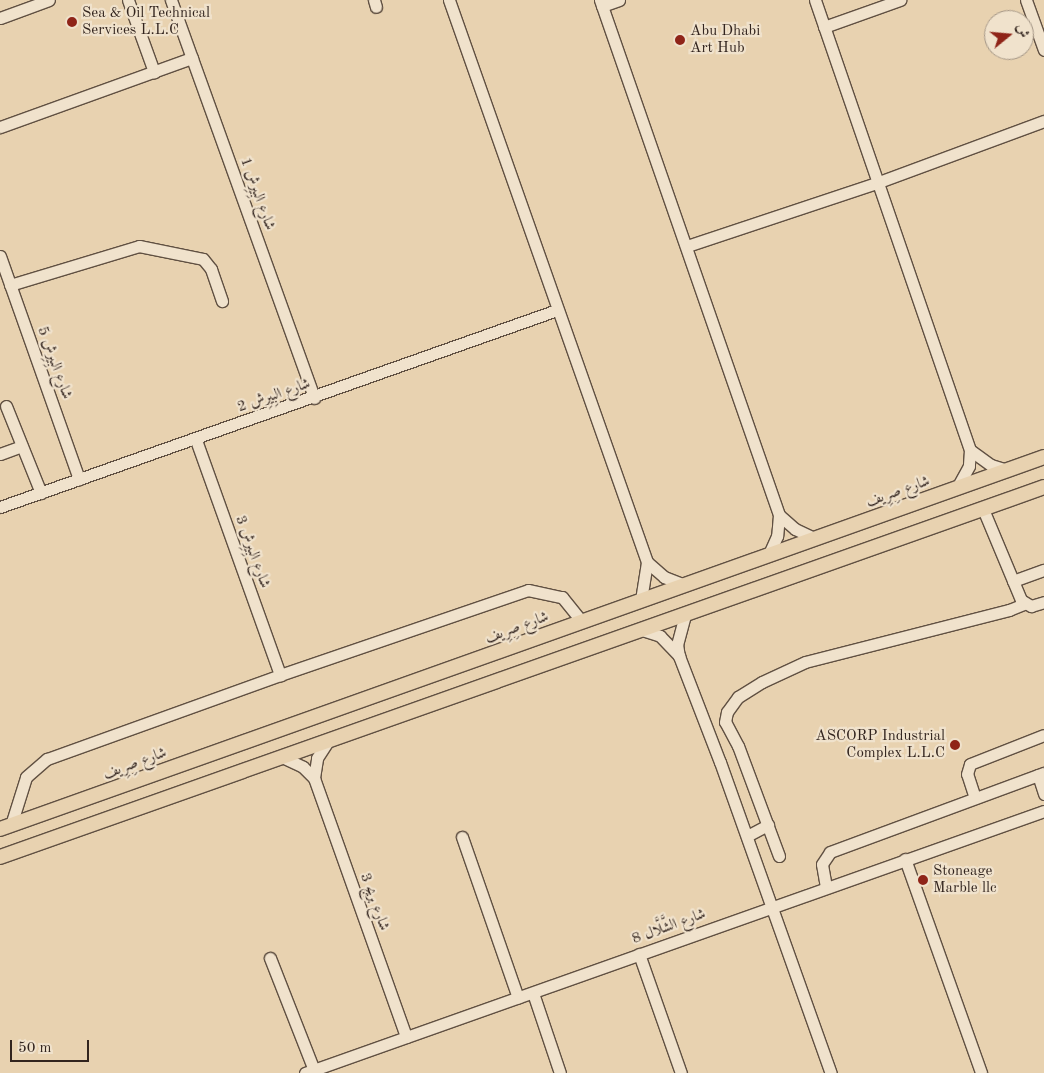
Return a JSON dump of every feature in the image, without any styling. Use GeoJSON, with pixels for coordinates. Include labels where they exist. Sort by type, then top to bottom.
{"type":"FeatureCollection","features":[{"type":"Feature","properties":{"kind":"main road","name":"شارع صِرِيف"},"geometry":{"type":"LineString","coordinates":[[6,827],[1044,457]]}},
{"type":"Feature","properties":{"kind":"main road"},"geometry":{"type":"LineString","coordinates":[[0,857],[1044,487]]}},
{"type":"Feature","properties":{"kind":"street"},"geometry":{"type":"LineString","coordinates":[[0,18],[49,0]]}},
{"type":"Feature","properties":{"kind":"street"},"geometry":{"type":"LineString","coordinates":[[128,0],[154,72]]}},
{"type":"Feature","properties":{"kind":"street","name":"شارع البِيرِش 1"},"geometry":{"type":"LineString","coordinates":[[171,0],[314,398]]}},
{"type":"Feature","properties":{"kind":"street"},"geometry":{"type":"LineString","coordinates":[[449,0],[647,562],[641,601]]}},
{"type":"Feature","properties":{"kind":"street"},"geometry":{"type":"LineString","coordinates":[[619,0],[601,3],[779,515],[777,536],[769,554]]}},
{"type":"Feature","properties":{"kind":"street"},"geometry":{"type":"LineString","coordinates":[[815,0],[970,450],[968,466],[957,488]]}},
{"type":"Feature","properties":{"kind":"street"},"geometry":{"type":"LineString","coordinates":[[824,26],[900,0]]}},
{"type":"Feature","properties":{"kind":"street"},"geometry":{"type":"LineString","coordinates":[[1026,0],[1044,50]]}},
{"type":"Feature","properties":{"kind":"street"},"geometry":{"type":"LineString","coordinates":[[0,127],[192,58]]}},
{"type":"Feature","properties":{"kind":"street"},"geometry":{"type":"LineString","coordinates":[[687,246],[879,182],[1044,121]]}},
{"type":"Feature","properties":{"kind":"street"},"geometry":{"type":"LineString","coordinates":[[10,285],[139,246],[203,259],[211,269],[222,301]]}},
{"type":"Feature","properties":{"kind":"street","name":"شارع البِيرِش 5"},"geometry":{"type":"LineString","coordinates":[[0,256],[79,479]]}},
{"type":"Feature","properties":{"kind":"street","name":"شارع البِيرِش 2"},"geometry":{"type":"LineString","coordinates":[[0,507],[196,440],[557,310]]}},
{"type":"Feature","properties":{"kind":"street"},"geometry":{"type":"LineString","coordinates":[[6,406],[41,493]]}},
{"type":"Feature","properties":{"kind":"street","name":"شارع البِيرِش 3"},"geometry":{"type":"LineString","coordinates":[[196,440],[280,675]]}},
{"type":"Feature","properties":{"kind":"street"},"geometry":{"type":"LineString","coordinates":[[0,454],[22,446]]}},
{"type":"Feature","properties":{"kind":"street"},"geometry":{"type":"LineString","coordinates":[[970,450],[991,465],[1007,470]]}},
{"type":"Feature","properties":{"kind":"street"},"geometry":{"type":"LineString","coordinates":[[984,509],[1024,604]]}},
{"type":"Feature","properties":{"kind":"street"},"geometry":{"type":"LineString","coordinates":[[779,515],[795,530],[814,538]]}},
{"type":"Feature","properties":{"kind":"street"},"geometry":{"type":"LineString","coordinates":[[647,562],[664,577],[685,585]]}},
{"type":"Feature","properties":{"kind":"street"},"geometry":{"type":"LineString","coordinates":[[1013,581],[1044,570]]}},
{"type":"Feature","properties":{"kind":"street"},"geometry":{"type":"LineString","coordinates":[[6,827],[26,777],[47,759],[280,675],[528,590],[562,597],[582,622]]}},
{"type":"Feature","properties":{"kind":"street"},"geometry":{"type":"LineString","coordinates":[[779,856],[741,754],[727,727],[727,712],[738,698],[762,682],[820,657],[1008,610],[1024,604],[1031,606],[1044,602]]}},
{"type":"Feature","properties":{"kind":"street"},"geometry":{"type":"LineString","coordinates":[[685,615],[677,644],[678,656],[720,762],[831,1073]]}},
{"type":"Feature","properties":{"kind":"street"},"geometry":{"type":"LineString","coordinates":[[642,630],[660,636],[678,656]]}},
{"type":"Feature","properties":{"kind":"street"},"geometry":{"type":"LineString","coordinates":[[975,798],[966,774],[970,764],[1044,736]]}},
{"type":"Feature","properties":{"kind":"street"},"geometry":{"type":"LineString","coordinates":[[314,778],[317,758],[328,741]]}},
{"type":"Feature","properties":{"kind":"street"},"geometry":{"type":"LineString","coordinates":[[720,762],[741,754]]}},
{"type":"Feature","properties":{"kind":"street"},"geometry":{"type":"LineString","coordinates":[[282,757],[303,767],[314,778]]}},
{"type":"Feature","properties":{"kind":"street"},"geometry":{"type":"LineString","coordinates":[[826,887],[822,864],[830,852],[1041,774],[1044,794]]}},
{"type":"Feature","properties":{"kind":"street","name":"شارع بريج 3"},"geometry":{"type":"LineString","coordinates":[[314,778],[406,1036]]}},
{"type":"Feature","properties":{"kind":"street","name":"شارع الشَّلَّال 8"},"geometry":{"type":"LineString","coordinates":[[309,1071],[1044,811]]}},
{"type":"Feature","properties":{"kind":"street"},"geometry":{"type":"LineString","coordinates":[[747,836],[768,826]]}},
{"type":"Feature","properties":{"kind":"street"},"geometry":{"type":"LineString","coordinates":[[462,837],[518,998]]}},
{"type":"Feature","properties":{"kind":"street"},"geometry":{"type":"LineString","coordinates":[[905,859],[981,1073]]}},
{"type":"Feature","properties":{"kind":"street"},"geometry":{"type":"LineString","coordinates":[[639,954],[680,1073]]}},
{"type":"Feature","properties":{"kind":"street"},"geometry":{"type":"LineString","coordinates":[[270,958],[309,1071]]}},
{"type":"Feature","properties":{"kind":"street"},"geometry":{"type":"LineString","coordinates":[[533,993],[560,1073]]}},
{"type":"Feature","properties":{"kind":"place","name":"Sea & Oil Technical Services L.L.C"},"geometry":{"type":"Point","coordinates":[72,22]}},
{"type":"Feature","properties":{"kind":"place","name":"Abu Dhabi Art Hub"},"geometry":{"type":"Point","coordinates":[680,40]}},
{"type":"Feature","properties":{"kind":"place","name":"ASCORP Industrial Complex L.L.C"},"geometry":{"type":"Point","coordinates":[955,745]}},
{"type":"Feature","properties":{"kind":"place","name":"Stoneage Marble llc"},"geometry":{"type":"Point","coordinates":[923,880]}}]}
